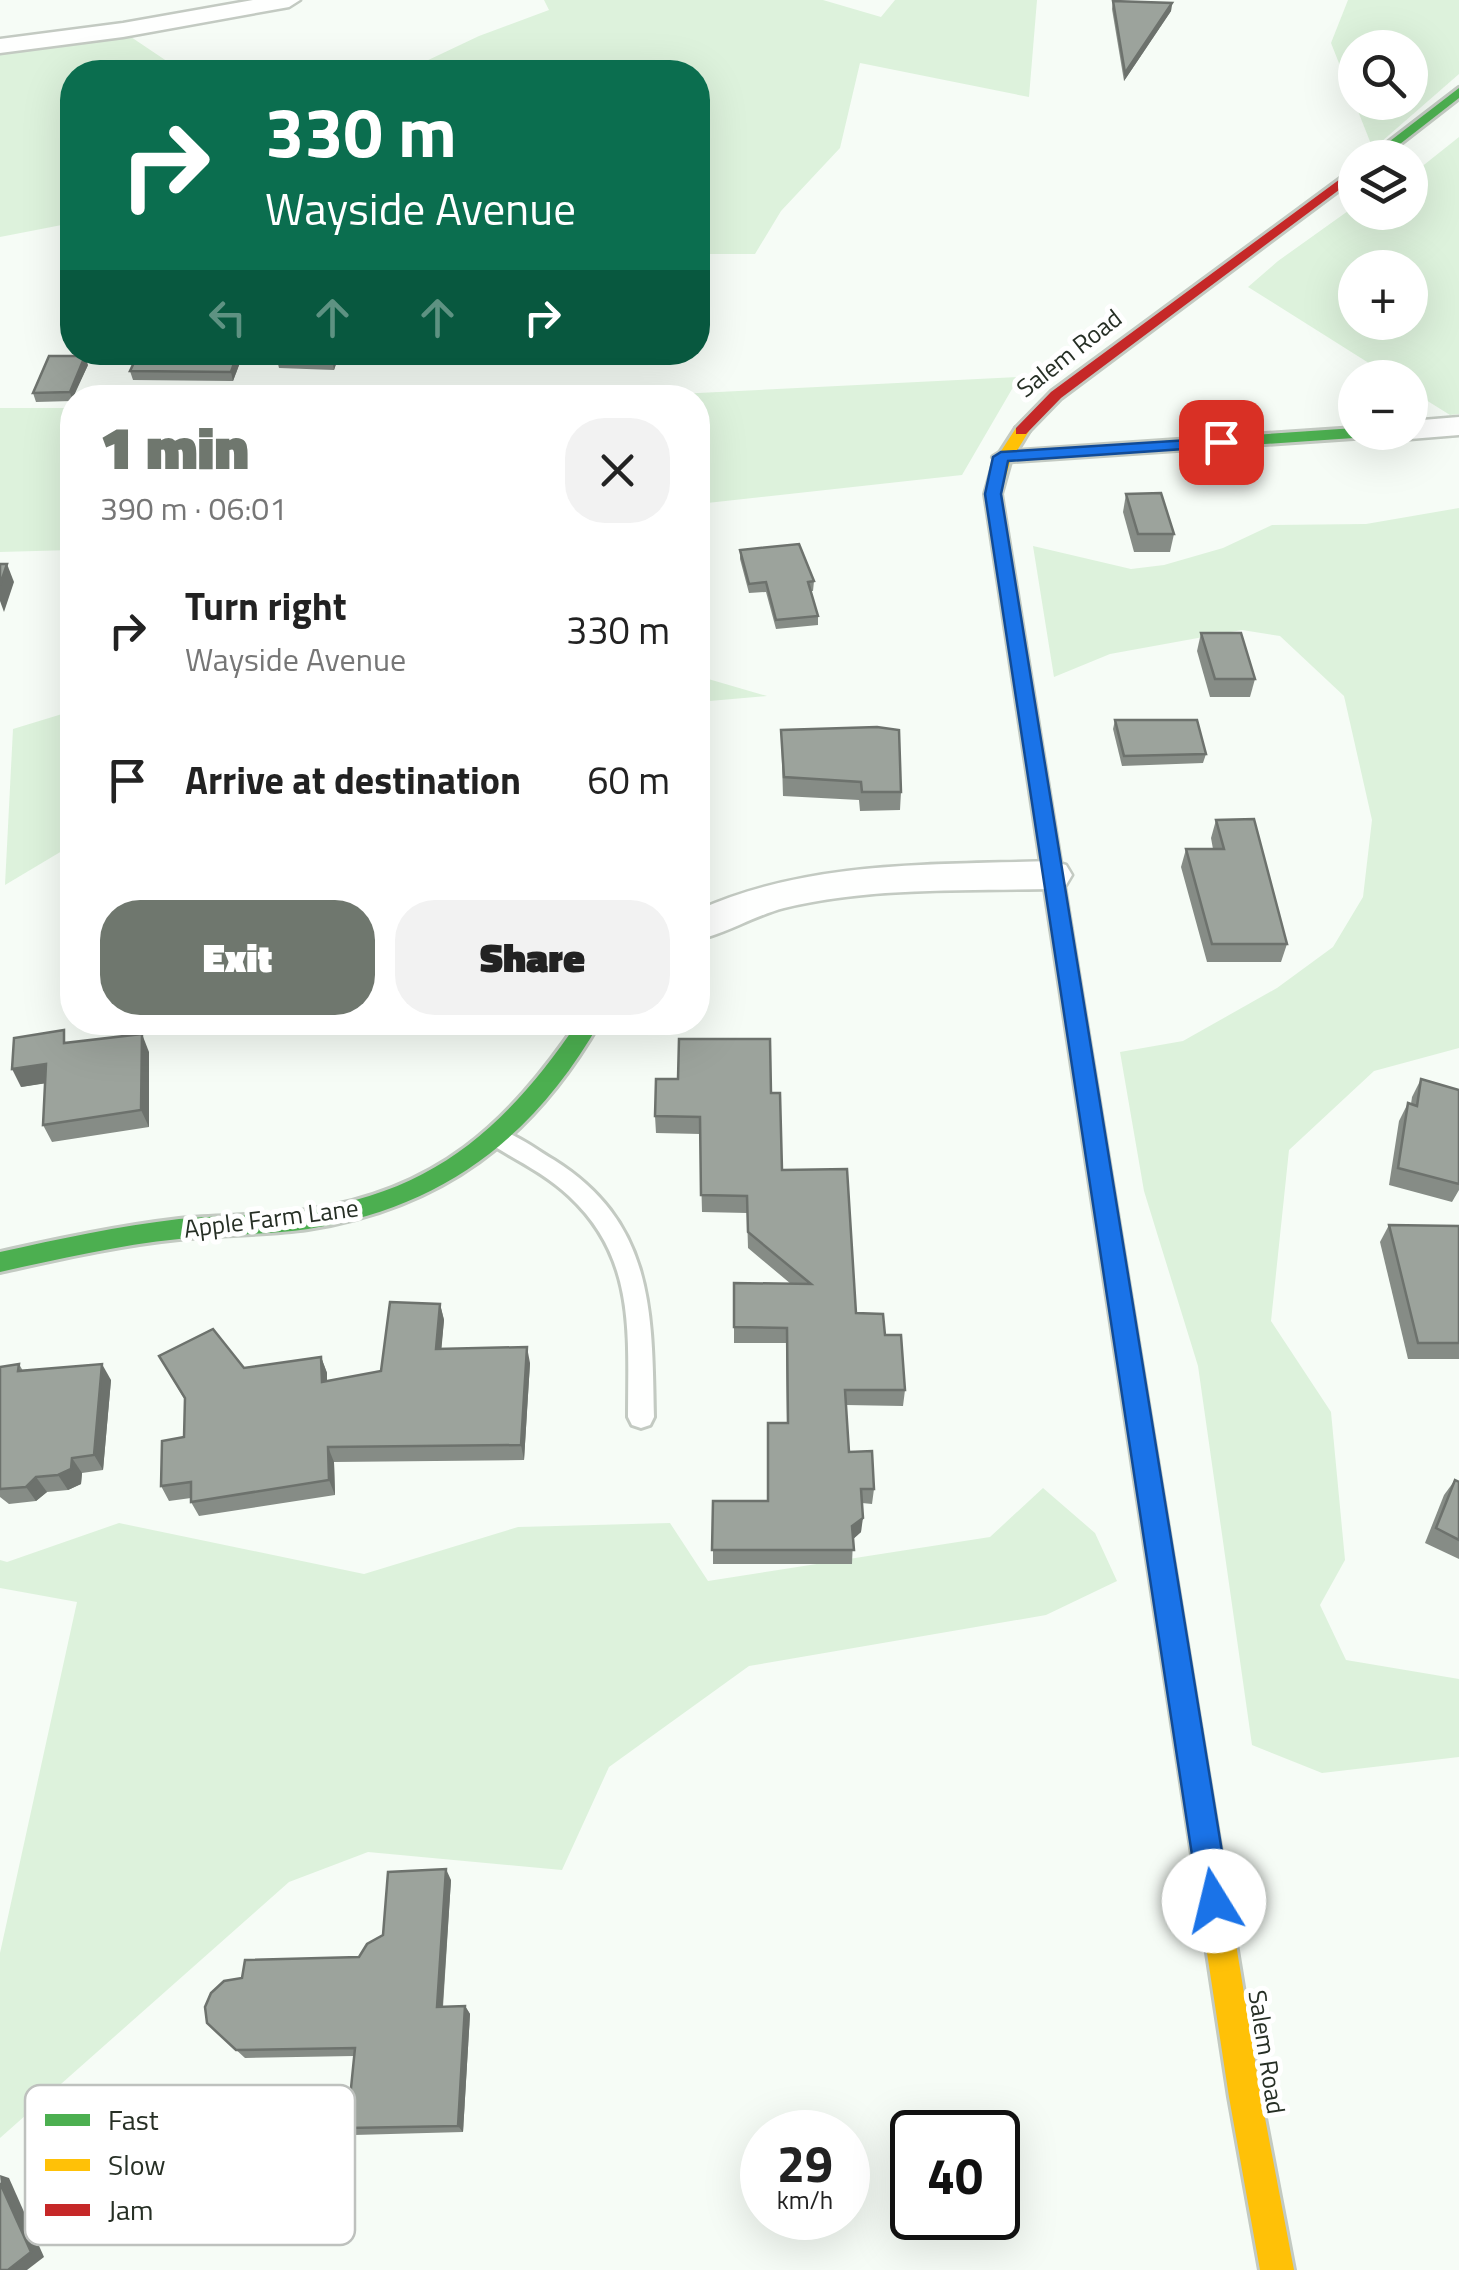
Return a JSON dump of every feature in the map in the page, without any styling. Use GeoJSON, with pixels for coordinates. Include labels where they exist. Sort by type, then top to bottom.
{"type":"FeatureCollection","features":[{"type":"Feature","properties":{"kind":"street"},"geometry":{"type":"LineString","coordinates":[[0,46],[123,30],[288,0]]}},
{"type":"Feature","properties":{"kind":"street"},"geometry":{"type":"LineString","coordinates":[[1397,140],[1459,92]]}},
{"type":"Feature","properties":{"kind":"street","name":"Salem Road"},"geometry":{"type":"LineString","coordinates":[[1277,2270],[1242,2077],[993,494],[1001,457],[1020,428],[1056,395],[1338,185]]}},
{"type":"Feature","properties":{"kind":"street"},"geometry":{"type":"LineString","coordinates":[[1428,429],[1459,426]]}},
{"type":"Feature","properties":{"kind":"street"},"geometry":{"type":"LineString","coordinates":[[1001,457],[1338,434]]}},
{"type":"Feature","properties":{"kind":"street"},"geometry":{"type":"LineString","coordinates":[[710,921],[787,893],[840,884],[1052,876]]}},
{"type":"Feature","properties":{"kind":"street","name":"Apple Farm Lane"},"geometry":{"type":"LineString","coordinates":[[0,1262],[90,1242],[349,1212],[397,1199],[441,1180],[500,1139],[539,1098],[581,1035]]}},
{"type":"Feature","properties":{"kind":"lane"},"geometry":{"type":"LineString","coordinates":[[500,1139],[577,1189],[622,1238],[638,1295],[640,1417]]}},
{"type":"Feature","properties":{"kind":"green space"},"geometry":{"type":"Polygon","coordinates":[[[544,0],[823,0],[881,17],[895,0],[1037,0],[1029,97],[860,63],[840,148],[781,211],[755,254],[710,254],[710,60],[428,60],[549,10],[544,0]]]}},
{"type":"Feature","properties":{"kind":"green space"},"geometry":{"type":"Polygon","coordinates":[[[1348,0],[1459,0],[1459,74],[1428,101],[1428,30],[1338,30],[1338,61],[1331,43],[1348,0]]]}},
{"type":"Feature","properties":{"kind":"green space"},"geometry":{"type":"Polygon","coordinates":[[[131,37],[165,60],[60,60],[60,225],[0,237],[0,52],[131,37]]]}},
{"type":"Feature","properties":{"kind":"green space"},"geometry":{"type":"Polygon","coordinates":[[[1362,120],[1406,120],[1383,140],[1369,140],[1362,120]]]}},
{"type":"Feature","properties":{"kind":"green space"},"geometry":{"type":"Polygon","coordinates":[[[1459,137],[1459,414],[1450,415],[1428,401],[1428,360],[1364,360],[1248,287],[1338,218],[1338,230],[1428,230],[1428,162],[1459,137]]]}},
{"type":"Feature","properties":{"kind":"green space"},"geometry":{"type":"Polygon","coordinates":[[[1019,377],[962,475],[710,503],[710,392],[1019,377]]]}},
{"type":"Feature","properties":{"kind":"green space"},"geometry":{"type":"Polygon","coordinates":[[[0,408],[60,408],[60,550],[0,552],[0,408]]]}},
{"type":"Feature","properties":{"kind":"green space"},"geometry":{"type":"Polygon","coordinates":[[[1459,508],[1459,1048],[1374,1071],[1289,1150],[1271,1321],[1331,1412],[1345,1560],[1320,1605],[1346,1660],[1459,1679],[1459,1757],[1322,1773],[1252,1745],[1198,1366],[1144,1191],[1120,1052],[1183,1041],[1277,988],[1333,947],[1363,897],[1372,820],[1344,696],[1280,636],[1242,630],[1110,654],[1054,677],[1033,546],[1131,569],[1164,565],[1223,548],[1272,525],[1366,524],[1459,508]]]}},
{"type":"Feature","properties":{"kind":"green space"},"geometry":{"type":"Polygon","coordinates":[[[710,679],[767,696],[710,701],[710,679]]]}},
{"type":"Feature","properties":{"kind":"green space"},"geometry":{"type":"Polygon","coordinates":[[[60,715],[60,852],[5,885],[13,729],[60,715]]]}},
{"type":"Feature","properties":{"kind":"green space"},"geometry":{"type":"Polygon","coordinates":[[[1043,1488],[1095,1533],[1117,1581],[1046,1615],[749,1666],[609,1767],[562,1870],[368,1852],[289,1882],[60,2085],[25,2085],[25,2116],[0,2138],[0,1953],[77,1602],[0,1588],[0,1560],[7,1562],[119,1523],[364,1574],[518,1527],[670,1523],[708,1581],[990,1537],[1043,1488]]]}},
{"type":"Feature","properties":{"kind":"building"},"geometry":{"type":"Polygon","coordinates":[[[1113,1],[1172,3],[1125,73],[1113,1]]]}},
{"type":"Feature","properties":{"kind":"building"},"geometry":{"type":"Polygon","coordinates":[[[49,356],[60,356],[60,365],[81,365],[73,385],[60,385],[60,392],[33,393],[49,356]]]}},
{"type":"Feature","properties":{"kind":"building"},"geometry":{"type":"Polygon","coordinates":[[[133,365],[233,365],[231,372],[130,371],[133,365]]]}},
{"type":"Feature","properties":{"kind":"building"},"geometry":{"type":"Polygon","coordinates":[[[1161,493],[1174,534],[1138,534],[1126,494],[1161,493]]]}},
{"type":"Feature","properties":{"kind":"building"},"geometry":{"type":"Polygon","coordinates":[[[799,544],[814,581],[808,582],[818,616],[776,620],[766,582],[749,584],[740,550],[799,544]]]}},
{"type":"Feature","properties":{"kind":"building"},"geometry":{"type":"Polygon","coordinates":[[[0,564],[7,564],[0,585],[0,564]]]}},
{"type":"Feature","properties":{"kind":"building"},"geometry":{"type":"Polygon","coordinates":[[[1201,633],[1241,633],[1255,679],[1215,679],[1201,633]]]}},
{"type":"Feature","properties":{"kind":"building"},"geometry":{"type":"Polygon","coordinates":[[[1115,720],[1197,720],[1206,754],[1124,756],[1115,720]]]}},
{"type":"Feature","properties":{"kind":"building"},"geometry":{"type":"Polygon","coordinates":[[[781,730],[899,730],[901,792],[862,792],[861,782],[784,777],[781,730]]]}},
{"type":"Feature","properties":{"kind":"building"},"geometry":{"type":"Polygon","coordinates":[[[1254,819],[1287,944],[1212,944],[1186,849],[1224,849],[1216,820],[1254,819]]]}},
{"type":"Feature","properties":{"kind":"building"},"geometry":{"type":"Polygon","coordinates":[[[60,1031],[64,1043],[142,1035],[141,1110],[43,1125],[46,1064],[12,1069],[14,1038],[60,1031]]]}},
{"type":"Feature","properties":{"kind":"building"},"geometry":{"type":"Polygon","coordinates":[[[679,1039],[770,1039],[771,1093],[780,1093],[782,1170],[847,1169],[856,1313],[883,1314],[885,1335],[901,1335],[905,1390],[845,1390],[849,1452],[872,1451],[874,1489],[861,1489],[863,1518],[852,1526],[854,1550],[712,1550],[713,1501],[768,1501],[768,1423],[788,1423],[787,1328],[734,1327],[734,1283],[811,1284],[748,1232],[747,1196],[701,1195],[700,1117],[655,1116],[656,1079],[678,1079],[679,1039]]]}},
{"type":"Feature","properties":{"kind":"building"},"geometry":{"type":"Polygon","coordinates":[[[1421,1079],[1459,1090],[1459,1184],[1398,1168],[1408,1103],[1417,1106],[1421,1079]]]}},
{"type":"Feature","properties":{"kind":"building"},"geometry":{"type":"Polygon","coordinates":[[[1389,1225],[1459,1226],[1459,1343],[1418,1343],[1389,1225]]]}},
{"type":"Feature","properties":{"kind":"building"},"geometry":{"type":"Polygon","coordinates":[[[390,1302],[440,1304],[436,1349],[527,1347],[521,1445],[328,1447],[329,1480],[191,1502],[191,1482],[161,1486],[162,1441],[184,1437],[185,1398],[159,1356],[213,1329],[244,1368],[321,1357],[322,1382],[381,1371],[390,1302]]]}},
{"type":"Feature","properties":{"kind":"building"},"geometry":{"type":"Polygon","coordinates":[[[19,1364],[18,1371],[102,1364],[94,1455],[72,1458],[71,1469],[36,1477],[26,1487],[0,1489],[0,1367],[19,1364]]]}},
{"type":"Feature","properties":{"kind":"building"},"geometry":{"type":"Polygon","coordinates":[[[1455,1480],[1459,1482],[1459,1540],[1436,1528],[1455,1480]]]}},
{"type":"Feature","properties":{"kind":"building"},"geometry":{"type":"Polygon","coordinates":[[[446,1869],[437,2007],[465,2006],[458,2126],[355,2128],[355,2085],[351,2085],[355,2048],[236,2050],[207,2023],[205,2007],[211,1993],[224,1981],[242,1978],[245,1960],[359,1957],[367,1944],[383,1935],[388,1872],[446,1869]]]}},
{"type":"Feature","properties":{"kind":"building"},"geometry":{"type":"Polygon","coordinates":[[[0,2183],[31,2252],[8,2270],[0,2270],[0,2183]]]}},
{"type":"Feature","properties":{"kind":"traffic: fast"},"geometry":{"type":"LineString","coordinates":[[1397,140],[1459,92]]}},
{"type":"Feature","properties":{"kind":"traffic: fast"},"geometry":{"type":"LineString","coordinates":[[1001,457],[1338,434]]}},
{"type":"Feature","properties":{"kind":"traffic: fast"},"geometry":{"type":"LineString","coordinates":[[1061,929],[1187,1730]]}},
{"type":"Feature","properties":{"kind":"traffic: fast"},"geometry":{"type":"LineString","coordinates":[[0,1262],[157,1232],[309,1219],[358,1210],[401,1196],[474,1156],[505,1129],[535,1098],[581,1035]]}},
{"type":"Feature","properties":{"kind":"traffic: slow"},"geometry":{"type":"LineString","coordinates":[[1021,431],[1002,462],[993,494],[1061,929]]}},
{"type":"Feature","properties":{"kind":"traffic: slow"},"geometry":{"type":"LineString","coordinates":[[1187,1730],[1245,2097],[1277,2270]]}},
{"type":"Feature","properties":{"kind":"traffic: jam"},"geometry":{"type":"LineString","coordinates":[[1021,431],[1056,395],[1338,185]]}},
{"type":"Feature","properties":{"kind":"route"},"geometry":{"type":"LineString","coordinates":[[1214,1901],[993,494],[1001,457],[1221,442]]}}]}
